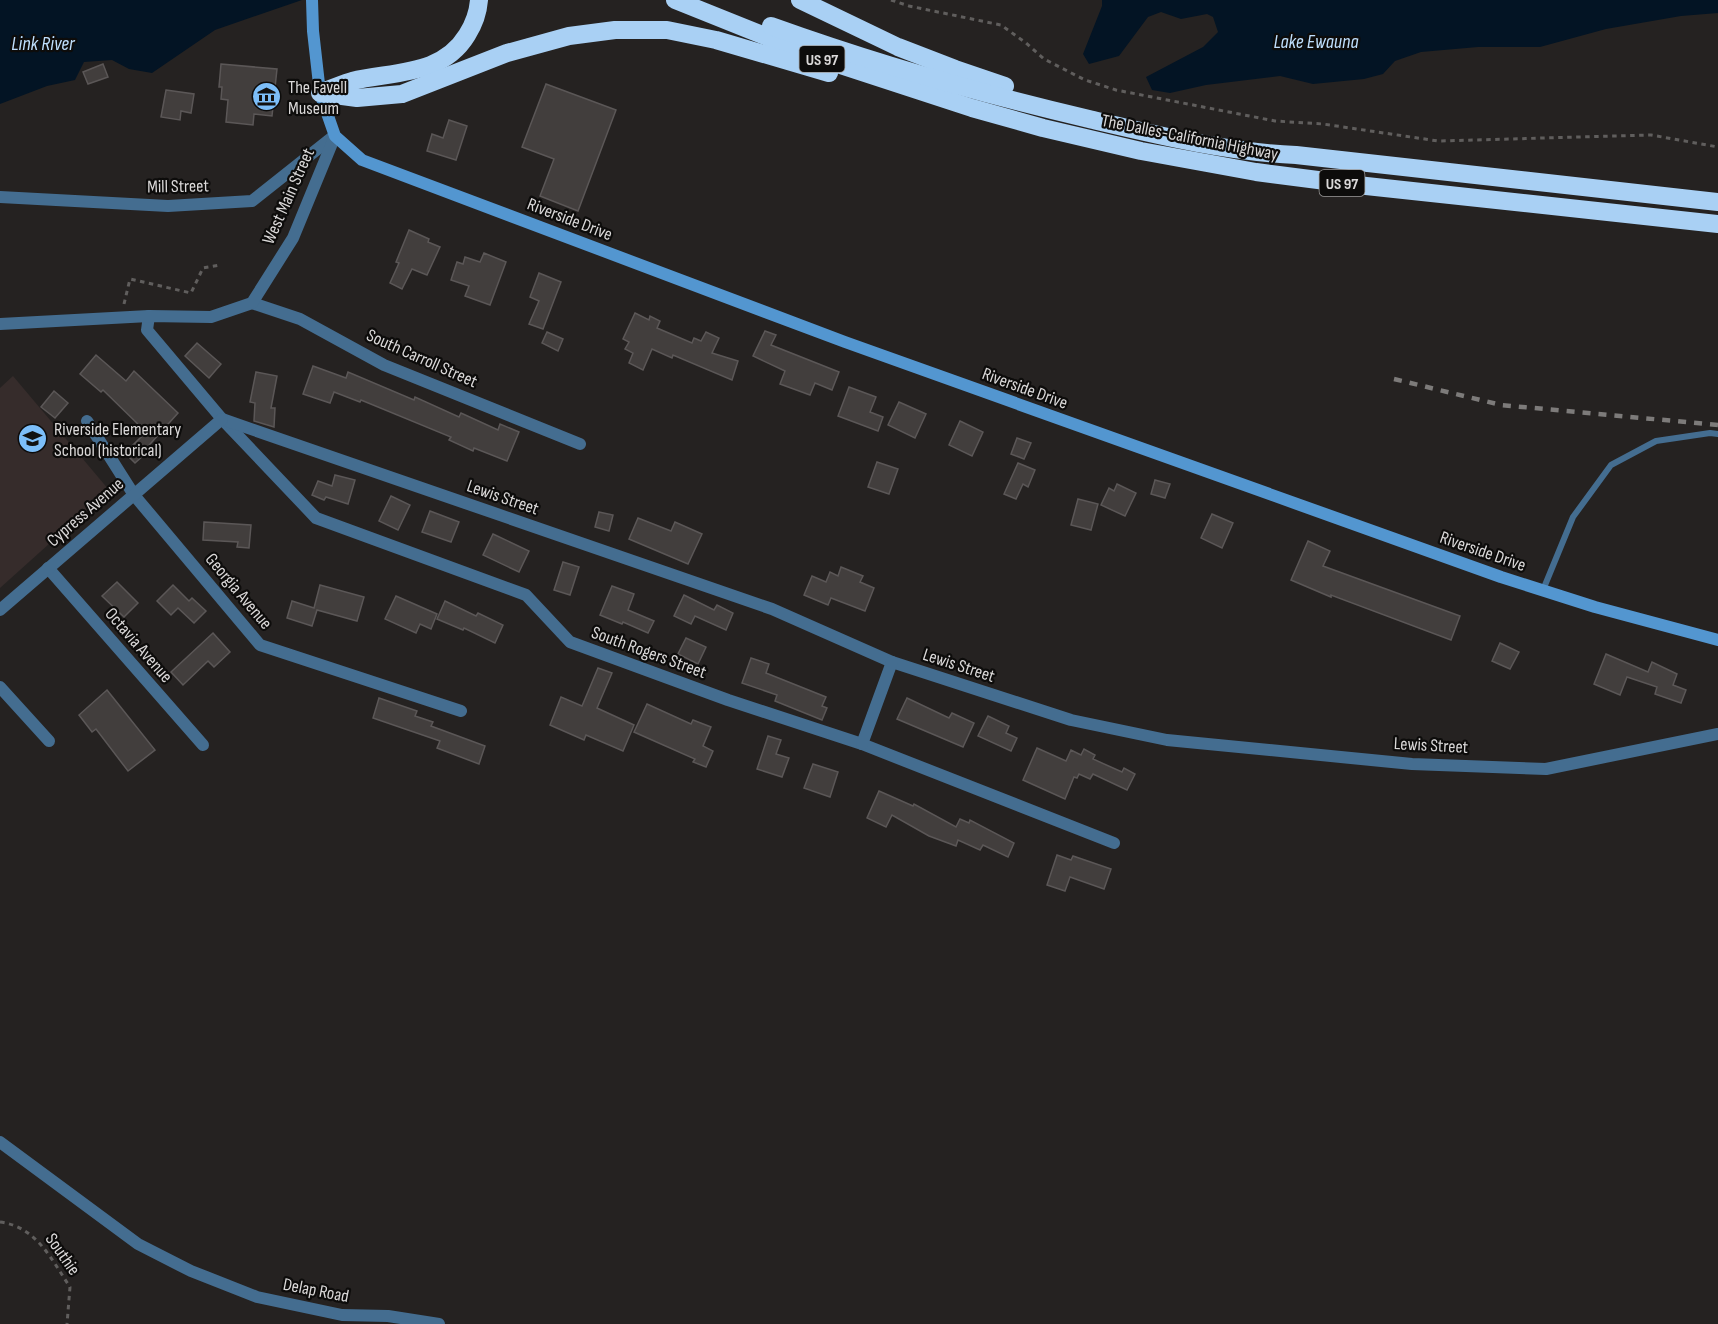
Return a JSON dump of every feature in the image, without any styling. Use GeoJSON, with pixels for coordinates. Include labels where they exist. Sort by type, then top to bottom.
{"type":"FeatureCollection","features":[{"type":"Feature","properties":{"kind":"highway","name":"The Dalles-California Highway"},"geometry":{"type":"LineString","coordinates":[[675,0],[825,60],[972,108],[1043,128],[1141,151],[1256,172],[1368,187],[1718,224]]}},
{"type":"Feature","properties":{"kind":"highway","name":"The Dalles-California Highway"},"geometry":{"type":"LineString","coordinates":[[700,0],[827,46],[1041,108],[1142,132],[1256,153],[1296,155],[1718,202]]}},
{"type":"Feature","properties":{"kind":"highway"},"geometry":{"type":"LineString","coordinates":[[800,0],[898,47],[1044,99],[1145,124],[1259,143],[1296,155]]}},
{"type":"Feature","properties":{"kind":"highway"},"geometry":{"type":"LineString","coordinates":[[320,93],[352,81],[412,71],[438,62],[453,53],[465,39],[474,24],[479,1]]}},
{"type":"Feature","properties":{"kind":"highway"},"geometry":{"type":"LineString","coordinates":[[320,93],[357,98],[402,94],[507,53],[569,36],[615,30],[667,30],[716,40],[894,92],[972,108]]}},
{"type":"Feature","properties":{"kind":"street","name":"West Main Street"},"geometry":{"type":"LineString","coordinates":[[252,303],[293,238],[334,136],[320,93],[312,0]]}},
{"type":"Feature","properties":{"kind":"street","name":"Mill Street"},"geometry":{"type":"LineString","coordinates":[[0,197],[168,206],[252,201],[334,136]]}},
{"type":"Feature","properties":{"kind":"street","name":"Riverside Drive"},"geometry":{"type":"LineString","coordinates":[[334,136],[362,160],[834,338],[1501,577],[1595,607],[1718,640]]}},
{"type":"Feature","properties":{"kind":"street"},"geometry":{"type":"LineString","coordinates":[[0,324],[149,316],[211,316],[252,303]]}},
{"type":"Feature","properties":{"kind":"street","name":"South Carroll Street"},"geometry":{"type":"LineString","coordinates":[[252,303],[300,319],[384,365],[580,444]]}},
{"type":"Feature","properties":{"kind":"street","name":"South Rogers Street"},"geometry":{"type":"LineString","coordinates":[[149,316],[147,330],[222,419],[316,518],[526,595],[570,642],[728,700],[862,744],[1114,843]]}},
{"type":"Feature","properties":{"kind":"street","name":"Cypress Avenue"},"geometry":{"type":"LineString","coordinates":[[0,610],[222,419]]}},
{"type":"Feature","properties":{"kind":"street","name":"Lewis Street"},"geometry":{"type":"LineString","coordinates":[[222,419],[772,609],[892,662],[1071,720],[1167,740],[1412,764],[1546,768],[1718,734]]}},
{"type":"Feature","properties":{"kind":"street","name":"Georgia Avenue"},"geometry":{"type":"LineString","coordinates":[[87,421],[134,495],[260,645],[461,711]]}},
{"type":"Feature","properties":{"kind":"street","name":"Octavia Avenue"},"geometry":{"type":"LineString","coordinates":[[48,568],[203,745]]}},
{"type":"Feature","properties":{"kind":"street"},"geometry":{"type":"LineString","coordinates":[[862,744],[892,662]]}},
{"type":"Feature","properties":{"kind":"street"},"geometry":{"type":"LineString","coordinates":[[0,687],[49,741]]}},
{"type":"Feature","properties":{"kind":"street","name":"Delap Road"},"geometry":{"type":"LineString","coordinates":[[0,1142],[138,1244],[192,1271],[257,1297],[331,1313],[388,1316],[439,1324]]}},
{"type":"Feature","properties":{"kind":"lane"},"geometry":{"type":"LineString","coordinates":[[1543,591],[1573,517],[1611,465],[1656,441],[1710,433],[1718,434]]}},
{"type":"Feature","properties":{"kind":"path"},"geometry":{"type":"LineString","coordinates":[[891,0],[909,6],[1001,25],[1026,42],[1044,59],[1085,80],[1106,87],[1275,121],[1323,124],[1438,141],[1651,135],[1718,147]]}},
{"type":"Feature","properties":{"kind":"path"},"geometry":{"type":"LineString","coordinates":[[121,318],[130,279],[191,293],[203,268],[220,265]]}},
{"type":"Feature","properties":{"kind":"path","name":"Southie"},"geometry":{"type":"LineString","coordinates":[[0,1222],[14,1224],[33,1235],[70,1287],[67,1324]]}},
{"type":"Feature","properties":{"kind":"shaded area","name":"Riverside Elementary School (historical)"},"geometry":{"type":"Polygon","coordinates":[[[13,376],[109,490],[0,588],[0,388],[13,376]]]}},
{"type":"Feature","properties":{"kind":"water","name":"Link River"},"geometry":{"type":"Polygon","coordinates":[[[0,0],[302,0],[215,30],[152,73],[129,69],[112,60],[84,62],[75,80],[47,86],[0,104],[0,0]]]}},
{"type":"Feature","properties":{"kind":"water","name":"Lake Ewauna"},"geometry":{"type":"Polygon","coordinates":[[[1102,0],[1718,0],[1718,13],[1681,16],[1606,29],[1540,47],[1478,47],[1421,52],[1395,61],[1383,74],[1364,79],[1313,84],[1280,76],[1206,85],[1170,93],[1152,90],[1146,77],[1203,47],[1218,32],[1213,17],[1207,14],[1181,19],[1161,12],[1148,17],[1119,56],[1089,64],[1083,54],[1102,6],[1102,0]]]}},
{"type":"Feature","properties":{"kind":"building"},"geometry":{"type":"Polygon","coordinates":[[[103,64],[108,77],[88,84],[83,72],[103,64]]]}},
{"type":"Feature","properties":{"kind":"building"},"geometry":{"type":"Polygon","coordinates":[[[221,64],[277,69],[272,116],[254,114],[253,125],[226,122],[228,100],[221,99],[222,87],[219,87],[221,64]]]}},
{"type":"Feature","properties":{"kind":"building"},"geometry":{"type":"Polygon","coordinates":[[[546,84],[616,110],[578,211],[540,196],[554,159],[522,147],[546,84]]]}},
{"type":"Feature","properties":{"kind":"building"},"geometry":{"type":"Polygon","coordinates":[[[166,90],[194,94],[191,113],[181,111],[180,120],[161,117],[166,90]]]}},
{"type":"Feature","properties":{"kind":"building"},"geometry":{"type":"Polygon","coordinates":[[[449,120],[467,126],[456,160],[427,151],[432,134],[443,138],[449,120]]]}},
{"type":"Feature","properties":{"kind":"building"},"geometry":{"type":"Polygon","coordinates":[[[409,230],[440,247],[427,275],[412,269],[402,289],[390,283],[409,230]]]}},
{"type":"Feature","properties":{"kind":"building"},"geometry":{"type":"Polygon","coordinates":[[[484,253],[506,262],[490,305],[465,296],[469,286],[451,280],[457,262],[463,264],[465,257],[480,262],[484,253]]]}},
{"type":"Feature","properties":{"kind":"building"},"geometry":{"type":"Polygon","coordinates":[[[539,273],[561,282],[543,329],[529,324],[539,301],[530,297],[539,273]]]}},
{"type":"Feature","properties":{"kind":"building"},"geometry":{"type":"Polygon","coordinates":[[[635,313],[649,320],[650,316],[660,321],[657,328],[692,343],[694,338],[701,341],[706,332],[719,338],[712,353],[738,361],[732,380],[673,355],[672,358],[652,349],[643,370],[629,363],[633,353],[625,349],[629,342],[623,339],[635,313]]]}},
{"type":"Feature","properties":{"kind":"building"},"geometry":{"type":"Polygon","coordinates":[[[765,331],[776,335],[771,345],[839,372],[832,390],[815,383],[810,395],[780,384],[785,371],[753,356],[765,331]]]}},
{"type":"Feature","properties":{"kind":"building"},"geometry":{"type":"Polygon","coordinates":[[[547,332],[563,339],[558,351],[542,343],[547,332]]]}},
{"type":"Feature","properties":{"kind":"building"},"geometry":{"type":"Polygon","coordinates":[[[197,343],[221,364],[209,378],[185,356],[197,343]]]}},
{"type":"Feature","properties":{"kind":"building"},"geometry":{"type":"Polygon","coordinates":[[[96,355],[126,381],[134,371],[178,413],[135,463],[125,453],[143,435],[140,433],[143,429],[103,390],[101,392],[80,374],[96,355]]]}},
{"type":"Feature","properties":{"kind":"building"},"geometry":{"type":"Polygon","coordinates":[[[313,366],[346,378],[348,372],[414,400],[415,397],[459,417],[461,413],[498,430],[500,424],[519,432],[507,461],[474,448],[473,451],[449,440],[451,437],[361,400],[360,402],[334,392],[330,403],[303,394],[313,366]]]}},
{"type":"Feature","properties":{"kind":"building"},"geometry":{"type":"Polygon","coordinates":[[[256,372],[277,376],[271,408],[275,408],[274,427],[254,421],[255,403],[250,402],[256,372]]]}},
{"type":"Feature","properties":{"kind":"building"},"geometry":{"type":"Polygon","coordinates":[[[849,387],[876,397],[870,412],[883,417],[878,431],[838,416],[849,387]]]}},
{"type":"Feature","properties":{"kind":"building"},"geometry":{"type":"Polygon","coordinates":[[[54,391],[68,403],[55,418],[41,407],[54,391]]]}},
{"type":"Feature","properties":{"kind":"building"},"geometry":{"type":"Polygon","coordinates":[[[899,402],[926,414],[915,438],[888,425],[899,402]]]}},
{"type":"Feature","properties":{"kind":"building"},"geometry":{"type":"Polygon","coordinates":[[[960,421],[983,432],[972,456],[949,445],[960,421]]]}},
{"type":"Feature","properties":{"kind":"building"},"geometry":{"type":"Polygon","coordinates":[[[1017,438],[1031,443],[1024,459],[1011,454],[1017,438]]]}},
{"type":"Feature","properties":{"kind":"building"},"geometry":{"type":"Polygon","coordinates":[[[877,462],[898,469],[889,494],[868,487],[877,462]]]}},
{"type":"Feature","properties":{"kind":"building"},"geometry":{"type":"Polygon","coordinates":[[[1018,463],[1035,470],[1028,487],[1023,484],[1016,499],[1004,494],[1018,463]]]}},
{"type":"Feature","properties":{"kind":"building"},"geometry":{"type":"Polygon","coordinates":[[[335,475],[355,480],[348,504],[326,497],[324,500],[312,495],[318,481],[332,486],[335,475]]]}},
{"type":"Feature","properties":{"kind":"building"},"geometry":{"type":"Polygon","coordinates":[[[1155,480],[1170,484],[1165,498],[1151,494],[1155,480]]]}},
{"type":"Feature","properties":{"kind":"building"},"geometry":{"type":"Polygon","coordinates":[[[1117,484],[1136,493],[1125,516],[1101,505],[1109,488],[1114,491],[1117,484]]]}},
{"type":"Feature","properties":{"kind":"building"},"geometry":{"type":"Polygon","coordinates":[[[391,496],[410,505],[398,530],[379,521],[391,496]]]}},
{"type":"Feature","properties":{"kind":"building"},"geometry":{"type":"Polygon","coordinates":[[[1078,499],[1098,504],[1091,530],[1071,525],[1078,499]]]}},
{"type":"Feature","properties":{"kind":"building"},"geometry":{"type":"Polygon","coordinates":[[[430,511],[459,522],[451,542],[422,532],[430,511]]]}},
{"type":"Feature","properties":{"kind":"building"},"geometry":{"type":"Polygon","coordinates":[[[599,512],[613,515],[609,531],[595,527],[599,512]]]}},
{"type":"Feature","properties":{"kind":"building"},"geometry":{"type":"Polygon","coordinates":[[[1212,514],[1233,523],[1222,548],[1201,538],[1212,514]]]}},
{"type":"Feature","properties":{"kind":"building"},"geometry":{"type":"Polygon","coordinates":[[[638,518],[671,531],[675,522],[702,534],[688,564],[629,539],[638,518]]]}},
{"type":"Feature","properties":{"kind":"building"},"geometry":{"type":"Polygon","coordinates":[[[204,522],[251,525],[249,548],[237,547],[238,542],[203,540],[204,522]]]}},
{"type":"Feature","properties":{"kind":"building"},"geometry":{"type":"Polygon","coordinates":[[[493,534],[529,551],[519,572],[483,555],[493,534]]]}},
{"type":"Feature","properties":{"kind":"building"},"geometry":{"type":"Polygon","coordinates":[[[1308,541],[1330,551],[1323,566],[1460,616],[1451,640],[1331,595],[1331,597],[1291,580],[1308,541]]]}},
{"type":"Feature","properties":{"kind":"building"},"geometry":{"type":"Polygon","coordinates":[[[563,562],[579,567],[570,595],[554,590],[563,562]]]}},
{"type":"Feature","properties":{"kind":"building"},"geometry":{"type":"Polygon","coordinates":[[[841,567],[863,576],[860,582],[874,588],[865,611],[831,598],[828,605],[804,595],[812,576],[826,582],[830,572],[838,576],[841,567]]]}},
{"type":"Feature","properties":{"kind":"building"},"geometry":{"type":"Polygon","coordinates":[[[117,582],[138,603],[124,617],[102,596],[117,582]]]}},
{"type":"Feature","properties":{"kind":"building"},"geometry":{"type":"Polygon","coordinates":[[[173,585],[189,601],[192,598],[206,611],[194,623],[178,608],[171,615],[157,601],[173,585]]]}},
{"type":"Feature","properties":{"kind":"building"},"geometry":{"type":"Polygon","coordinates":[[[320,585],[364,597],[357,621],[317,610],[312,626],[287,618],[292,601],[314,608],[320,585]]]}},
{"type":"Feature","properties":{"kind":"building"},"geometry":{"type":"Polygon","coordinates":[[[612,586],[634,594],[628,610],[654,621],[648,633],[600,615],[612,586]]]}},
{"type":"Feature","properties":{"kind":"building"},"geometry":{"type":"Polygon","coordinates":[[[684,595],[714,610],[717,605],[733,613],[726,630],[695,616],[691,624],[674,616],[684,595]]]}},
{"type":"Feature","properties":{"kind":"building"},"geometry":{"type":"Polygon","coordinates":[[[396,596],[437,614],[431,629],[420,624],[416,633],[385,619],[396,596]]]}},
{"type":"Feature","properties":{"kind":"building"},"geometry":{"type":"Polygon","coordinates":[[[445,601],[476,616],[478,613],[503,625],[495,643],[464,628],[463,630],[437,619],[445,601]]]}},
{"type":"Feature","properties":{"kind":"building"},"geometry":{"type":"Polygon","coordinates":[[[213,633],[230,652],[214,667],[208,661],[183,685],[171,672],[213,633]]]}},
{"type":"Feature","properties":{"kind":"building"},"geometry":{"type":"Polygon","coordinates":[[[686,638],[706,647],[698,664],[678,654],[686,638]]]}},
{"type":"Feature","properties":{"kind":"building"},"geometry":{"type":"Polygon","coordinates":[[[1500,643],[1519,652],[1510,669],[1492,661],[1500,643]]]}},
{"type":"Feature","properties":{"kind":"building"},"geometry":{"type":"Polygon","coordinates":[[[1606,654],[1648,672],[1652,662],[1677,674],[1673,685],[1686,690],[1681,703],[1655,694],[1657,687],[1627,677],[1620,695],[1594,684],[1606,654]]]}},
{"type":"Feature","properties":{"kind":"building"},"geometry":{"type":"Polygon","coordinates":[[[751,658],[769,664],[766,673],[826,697],[822,706],[827,708],[822,720],[775,701],[777,695],[742,683],[751,658]]]}},
{"type":"Feature","properties":{"kind":"building"},"geometry":{"type":"Polygon","coordinates":[[[598,668],[612,673],[597,708],[634,725],[623,751],[586,735],[584,740],[550,725],[561,697],[582,706],[598,668]]]}},
{"type":"Feature","properties":{"kind":"building"},"geometry":{"type":"Polygon","coordinates":[[[107,690],[155,750],[128,771],[96,729],[92,732],[79,715],[107,690]]]}},
{"type":"Feature","properties":{"kind":"building"},"geometry":{"type":"Polygon","coordinates":[[[379,698],[417,711],[415,716],[433,722],[431,726],[485,746],[479,764],[437,748],[440,741],[373,718],[379,698]]]}},
{"type":"Feature","properties":{"kind":"building"},"geometry":{"type":"Polygon","coordinates":[[[907,698],[949,718],[952,713],[974,723],[963,747],[897,719],[907,698]]]}},
{"type":"Feature","properties":{"kind":"building"},"geometry":{"type":"Polygon","coordinates":[[[647,704],[691,724],[693,720],[711,727],[703,746],[713,751],[706,767],[693,762],[695,759],[634,732],[647,704]]]}},
{"type":"Feature","properties":{"kind":"building"},"geometry":{"type":"Polygon","coordinates":[[[988,716],[1009,726],[1006,733],[1017,738],[1011,751],[978,736],[988,716]]]}},
{"type":"Feature","properties":{"kind":"building"},"geometry":{"type":"Polygon","coordinates":[[[768,736],[781,740],[776,754],[789,758],[782,777],[757,769],[768,736]]]}},
{"type":"Feature","properties":{"kind":"building"},"geometry":{"type":"Polygon","coordinates":[[[1037,748],[1066,761],[1071,750],[1081,755],[1084,749],[1095,755],[1093,759],[1122,772],[1124,768],[1135,774],[1127,790],[1093,774],[1090,779],[1079,774],[1077,778],[1074,777],[1065,799],[1023,780],[1037,748]]]}},
{"type":"Feature","properties":{"kind":"building"},"geometry":{"type":"Polygon","coordinates":[[[813,764],[838,772],[830,797],[804,788],[813,764]]]}},
{"type":"Feature","properties":{"kind":"building"},"geometry":{"type":"Polygon","coordinates":[[[879,791],[913,806],[914,804],[956,827],[960,819],[969,823],[970,820],[1014,843],[1008,857],[983,845],[980,850],[958,840],[956,846],[929,836],[892,815],[886,827],[867,818],[879,791]]]}},
{"type":"Feature","properties":{"kind":"building"},"geometry":{"type":"Polygon","coordinates":[[[1057,855],[1071,860],[1073,856],[1111,869],[1104,889],[1070,877],[1065,891],[1047,885],[1057,855]]]}},
{"type":"Feature","properties":{"kind":"railway"},"geometry":{"type":"LineString","coordinates":[[1394,379],[1501,405],[1718,425]]}},
{"type":"Feature","properties":{"kind":"place","name":"The Favell Museum"},"geometry":{"type":"Point","coordinates":[267,97]}},
{"type":"Feature","properties":{"kind":"place","name":"Riverside Elementary School (historical)"},"geometry":{"type":"Point","coordinates":[33,439]}}]}
